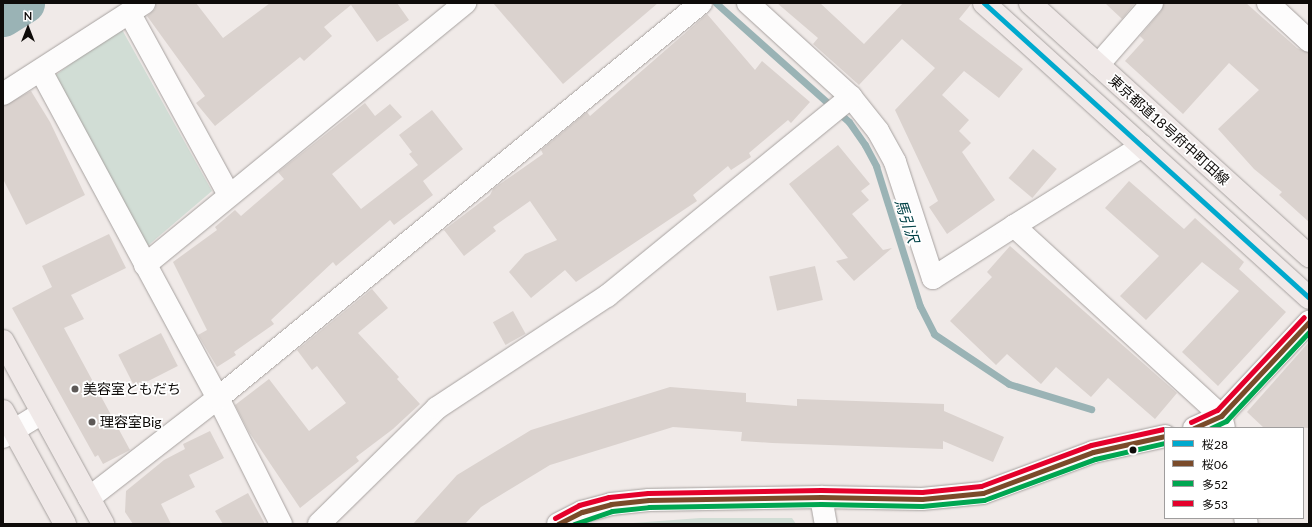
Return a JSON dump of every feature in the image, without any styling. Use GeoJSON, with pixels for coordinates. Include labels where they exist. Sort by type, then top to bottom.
{"type":"FeatureCollection","features":[{"type":"Feature","properties":{"kind":"main road"},"geometry":{"type":"LineString","coordinates":[[984,3],[1309,298]]}},
{"type":"Feature","properties":{"kind":"main road","name":"東京都道18号府中町田線"},"geometry":{"type":"LineString","coordinates":[[1030,3],[1309,256]]}},
{"type":"Feature","properties":{"kind":"main road"},"geometry":{"type":"LineString","coordinates":[[3,341],[103,524]]}},
{"type":"Feature","properties":{"kind":"main road"},"geometry":{"type":"LineString","coordinates":[[3,411],[8,434],[65,524]]}},
{"type":"Feature","properties":{"kind":"street"},"geometry":{"type":"LineString","coordinates":[[145,265],[465,3]]}},
{"type":"Feature","properties":{"kind":"street"},"geometry":{"type":"LineString","coordinates":[[748,3],[878,131],[895,162],[933,278],[1142,146]]}},
{"type":"Feature","properties":{"kind":"street"},"geometry":{"type":"LineString","coordinates":[[1098,65],[1152,3]]}},
{"type":"Feature","properties":{"kind":"street"},"geometry":{"type":"LineString","coordinates":[[89,498],[218,398],[699,4]]}},
{"type":"Feature","properties":{"kind":"street"},"geometry":{"type":"LineString","coordinates":[[1279,7],[1309,41]]}},
{"type":"Feature","properties":{"kind":"street"},"geometry":{"type":"LineString","coordinates":[[3,94],[41,72],[137,8],[229,195]]}},
{"type":"Feature","properties":{"kind":"street"},"geometry":{"type":"LineString","coordinates":[[41,72],[218,398],[281,524]]}},
{"type":"Feature","properties":{"kind":"street"},"geometry":{"type":"LineString","coordinates":[[319,524],[437,408],[607,296],[848,100]]}},
{"type":"Feature","properties":{"kind":"street"},"geometry":{"type":"LineString","coordinates":[[1014,226],[1222,422]]}},
{"type":"Feature","properties":{"kind":"street"},"geometry":{"type":"LineString","coordinates":[[1199,427],[1222,422],[1309,322]]}},
{"type":"Feature","properties":{"kind":"street"},"geometry":{"type":"LineString","coordinates":[[8,434],[42,413]]}},
{"type":"Feature","properties":{"kind":"street"},"geometry":{"type":"LineString","coordinates":[[558,524],[582,512],[611,504],[649,500],[821,497],[922,499],[983,493],[1093,452],[1164,436]]}},
{"type":"Feature","properties":{"kind":"street"},"geometry":{"type":"LineString","coordinates":[[821,497],[826,524]]}},
{"type":"Feature","properties":{"kind":"shaded area"},"geometry":{"type":"Polygon","coordinates":[[[120,26],[212,191],[144,249],[56,75],[120,26]]]}},
{"type":"Feature","properties":{"kind":"shaded area"},"geometry":{"type":"Polygon","coordinates":[[[700,518],[792,518],[796,524],[620,524],[700,518]]]}},
{"type":"Feature","properties":{"kind":"building"},"geometry":{"type":"Polygon","coordinates":[[[156,3],[196,3],[223,38],[270,3],[397,3],[409,20],[377,42],[351,5],[324,27],[332,36],[304,61],[300,57],[215,126],[196,103],[205,96],[147,16],[155,9],[156,3]]]}},
{"type":"Feature","properties":{"kind":"building"},"geometry":{"type":"Polygon","coordinates":[[[493,3],[658,3],[563,84],[493,3]]]}},
{"type":"Feature","properties":{"kind":"building"},"geometry":{"type":"Polygon","coordinates":[[[777,3],[820,3],[864,44],[903,3],[972,3],[959,19],[1023,69],[999,98],[964,71],[942,95],[969,120],[959,131],[971,143],[962,152],[995,200],[947,234],[929,207],[938,201],[895,110],[935,68],[902,39],[859,85],[813,44],[818,38],[777,3]]]}},
{"type":"Feature","properties":{"kind":"building"},"geometry":{"type":"Polygon","coordinates":[[[1105,3],[1135,3],[1122,19],[1105,3]]]}},
{"type":"Feature","properties":{"kind":"building"},"geometry":{"type":"Polygon","coordinates":[[[1164,3],[1246,3],[1297,48],[1309,53],[1309,222],[1279,195],[1282,192],[1254,169],[1218,129],[1259,90],[1229,63],[1183,114],[1125,61],[1144,40],[1140,36],[1161,11],[1164,3]]]}},
{"type":"Feature","properties":{"kind":"building"},"geometry":{"type":"Polygon","coordinates":[[[707,14],[755,70],[762,61],[810,102],[791,123],[788,120],[749,153],[751,157],[731,170],[728,166],[693,195],[697,201],[576,282],[565,270],[531,298],[509,272],[525,254],[557,240],[530,201],[493,227],[496,231],[464,256],[444,230],[490,195],[493,189],[543,154],[541,150],[587,112],[590,116],[707,14]]]}},
{"type":"Feature","properties":{"kind":"building"},"geometry":{"type":"Polygon","coordinates":[[[31,91],[50,122],[85,195],[26,225],[3,179],[3,106],[31,91]]]}},
{"type":"Feature","properties":{"kind":"building"},"geometry":{"type":"Polygon","coordinates":[[[365,103],[375,116],[390,104],[402,117],[332,174],[361,209],[418,165],[409,154],[412,152],[399,135],[432,110],[463,149],[423,181],[433,195],[394,225],[390,220],[336,266],[333,262],[271,320],[274,324],[234,352],[236,355],[217,367],[198,335],[207,330],[173,262],[217,230],[215,227],[235,210],[241,216],[284,179],[278,172],[365,103]]]}},
{"type":"Feature","properties":{"kind":"building"},"geometry":{"type":"Polygon","coordinates":[[[838,145],[870,184],[861,191],[869,200],[852,214],[883,250],[892,248],[854,281],[836,261],[848,258],[789,184],[838,145]]]}},
{"type":"Feature","properties":{"kind":"building"},"geometry":{"type":"Polygon","coordinates":[[[1033,149],[1057,169],[1032,198],[1009,178],[1033,149]]]}},
{"type":"Feature","properties":{"kind":"building"},"geometry":{"type":"Polygon","coordinates":[[[1129,181],[1184,229],[1195,218],[1244,262],[1239,269],[1286,312],[1218,386],[1182,352],[1239,291],[1202,262],[1146,320],[1120,296],[1159,256],[1105,208],[1129,181]]]}},
{"type":"Feature","properties":{"kind":"building"},"geometry":{"type":"Polygon","coordinates":[[[109,234],[126,268],[71,295],[84,319],[64,328],[130,450],[103,464],[98,455],[95,457],[12,308],[52,287],[42,266],[109,234]]]}},
{"type":"Feature","properties":{"kind":"building"},"geometry":{"type":"Polygon","coordinates":[[[1010,246],[1177,393],[1155,419],[1108,378],[1091,397],[1056,367],[1041,384],[1007,354],[996,365],[950,321],[992,277],[987,272],[1010,246]]]}},
{"type":"Feature","properties":{"kind":"building"},"geometry":{"type":"Polygon","coordinates":[[[815,266],[823,300],[777,311],[769,277],[815,266]]]}},
{"type":"Feature","properties":{"kind":"building"},"geometry":{"type":"Polygon","coordinates":[[[372,289],[388,308],[358,333],[399,377],[397,379],[420,404],[393,429],[356,457],[359,461],[300,508],[249,432],[235,405],[269,379],[309,431],[346,403],[317,366],[312,370],[297,350],[372,289]]]}},
{"type":"Feature","properties":{"kind":"building"},"geometry":{"type":"Polygon","coordinates":[[[513,311],[526,334],[505,345],[493,322],[513,311]]]}},
{"type":"Feature","properties":{"kind":"building"},"geometry":{"type":"Polygon","coordinates":[[[161,333],[178,366],[135,388],[118,355],[161,333]]]}},
{"type":"Feature","properties":{"kind":"building"},"geometry":{"type":"Polygon","coordinates":[[[1309,342],[1309,428],[1263,427],[1247,412],[1309,342]]]}},
{"type":"Feature","properties":{"kind":"building"},"geometry":{"type":"Polygon","coordinates":[[[670,387],[746,393],[746,402],[797,406],[797,399],[944,404],[944,411],[1004,437],[993,462],[943,441],[943,449],[772,443],[741,441],[742,432],[673,427],[550,465],[481,507],[465,524],[413,524],[457,475],[531,430],[670,387]]]}},
{"type":"Feature","properties":{"kind":"building"},"geometry":{"type":"Polygon","coordinates":[[[210,431],[224,458],[189,475],[195,487],[161,504],[171,524],[133,524],[125,512],[126,491],[164,460],[185,449],[183,444],[210,431]]]}},
{"type":"Feature","properties":{"kind":"building"},"geometry":{"type":"Polygon","coordinates":[[[248,493],[265,524],[223,524],[215,511],[248,493]]]}},
{"type":"Feature","properties":{"kind":"waterway"},"geometry":{"type":"LineString","coordinates":[[3,17],[25,3]]}},
{"type":"Feature","properties":{"kind":"waterway","name":"馬引沢"},"geometry":{"type":"LineString","coordinates":[[716,3],[849,122],[865,145],[876,166],[920,306],[934,334],[1009,384],[1091,409]]}},
{"type":"Feature","properties":{"kind":"transit line","name":"桜28"},"geometry":{"type":"LineString","coordinates":[[984,3],[1309,298]]}},
{"type":"Feature","properties":{"kind":"transit line","name":"多53"},"geometry":{"type":"LineString","coordinates":[[1191,422],[1217,410],[1304,317]]}},
{"type":"Feature","properties":{"kind":"transit line","name":"桜06"},"geometry":{"type":"LineString","coordinates":[[1196,427],[1221,416],[1309,322]]}},
{"type":"Feature","properties":{"kind":"transit line","name":"多52"},"geometry":{"type":"LineString","coordinates":[[1213,427],[1226,421],[1309,332]]}},
{"type":"Feature","properties":{"kind":"transit line","name":"多53"},"geometry":{"type":"LineString","coordinates":[[555,518],[579,505],[609,497],[648,493],[821,490],[922,492],[981,486],[1091,445],[1163,429]]}},
{"type":"Feature","properties":{"kind":"transit line","name":"桜06"},"geometry":{"type":"LineString","coordinates":[[558,524],[582,512],[611,504],[649,500],[821,497],[922,499],[983,493],[1093,452],[1164,436]]}},
{"type":"Feature","properties":{"kind":"transit line","name":"多52"},"geometry":{"type":"LineString","coordinates":[[574,524],[612,511],[649,507],[821,504],[922,506],[984,500],[1095,459],[1164,443]]}},
{"type":"Feature","properties":{"kind":"place","name":"美容室ともだち"},"geometry":{"type":"Point","coordinates":[75,389]}},
{"type":"Feature","properties":{"kind":"place","name":"理容室Big"},"geometry":{"type":"Point","coordinates":[92,422]}}]}
